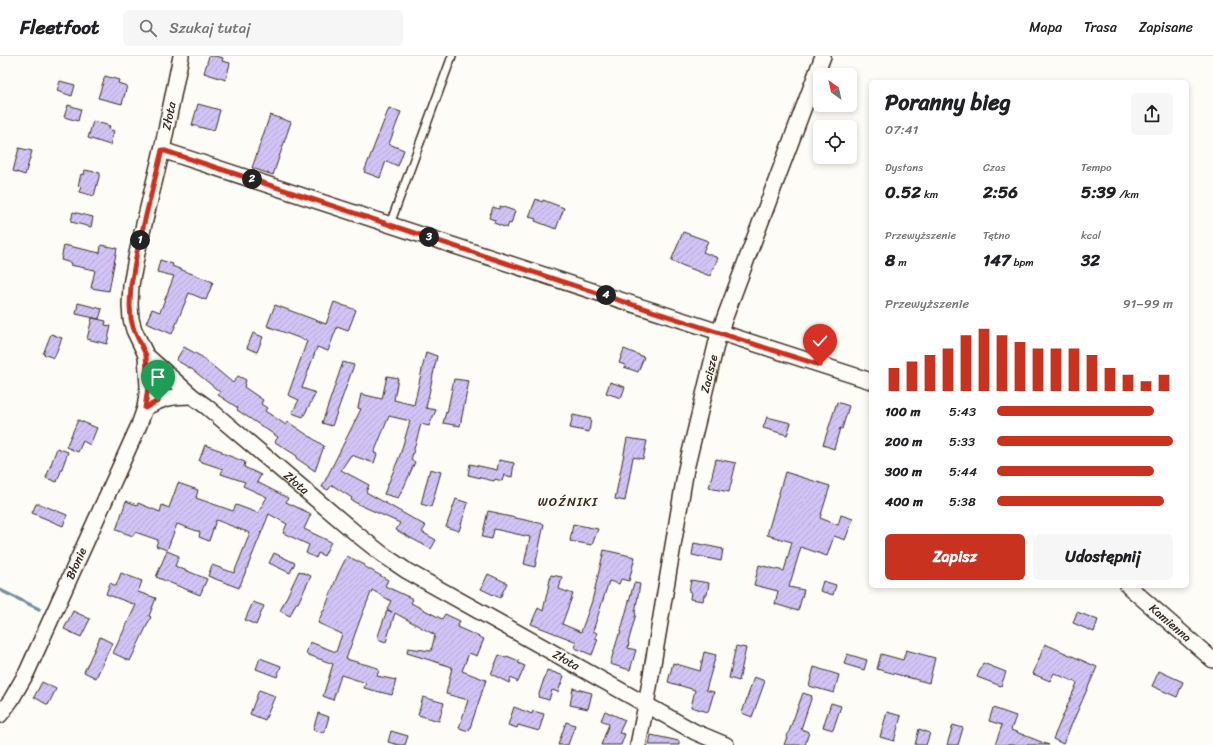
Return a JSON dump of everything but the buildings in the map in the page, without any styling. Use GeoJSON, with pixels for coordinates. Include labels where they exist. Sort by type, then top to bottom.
{"type":"FeatureCollection","features":[{"type":"Feature","properties":{"kind":"street","name":"Złota"},"geometry":{"type":"LineString","coordinates":[[182,56],[162,150],[137,252],[131,285],[131,319],[146,355],[192,396],[382,554],[431,585],[646,705],[695,732],[726,745]]}},
{"type":"Feature","properties":{"kind":"street","name":"Zacisze"},"geometry":{"type":"LineString","coordinates":[[638,745],[686,469],[719,333],[823,56]]}},
{"type":"Feature","properties":{"kind":"street"},"geometry":{"type":"LineString","coordinates":[[162,150],[719,333],[869,380]]}},
{"type":"Feature","properties":{"kind":"street","name":"Błonie"},"geometry":{"type":"LineString","coordinates":[[0,715],[11,700],[27,672],[139,425],[145,408],[148,387],[146,355]]}},
{"type":"Feature","properties":{"kind":"street"},"geometry":{"type":"LineString","coordinates":[[145,408],[158,401],[174,396],[192,396]]}},
{"type":"Feature","properties":{"kind":"street","name":"Kamienna"},"geometry":{"type":"LineString","coordinates":[[1130,588],[1213,660]]}},
{"type":"Feature","properties":{"kind":"lane"},"geometry":{"type":"LineString","coordinates":[[390,224],[452,56]]}},
{"type":"Feature","properties":{"kind":"waterway"},"geometry":{"type":"LineString","coordinates":[[0,590],[39,609]]}},
{"type":"Feature","properties":{"kind":"district","name":"WOŹNIKI"},"geometry":{"type":"Point","coordinates":[568,501]}},
{"type":"Feature","properties":{"kind":"route"},"geometry":{"type":"LineString","coordinates":[[158,401],[145,408],[148,387],[146,355],[134,330],[131,319],[130,305],[131,285],[137,252],[162,150],[820,365]]}}]}
